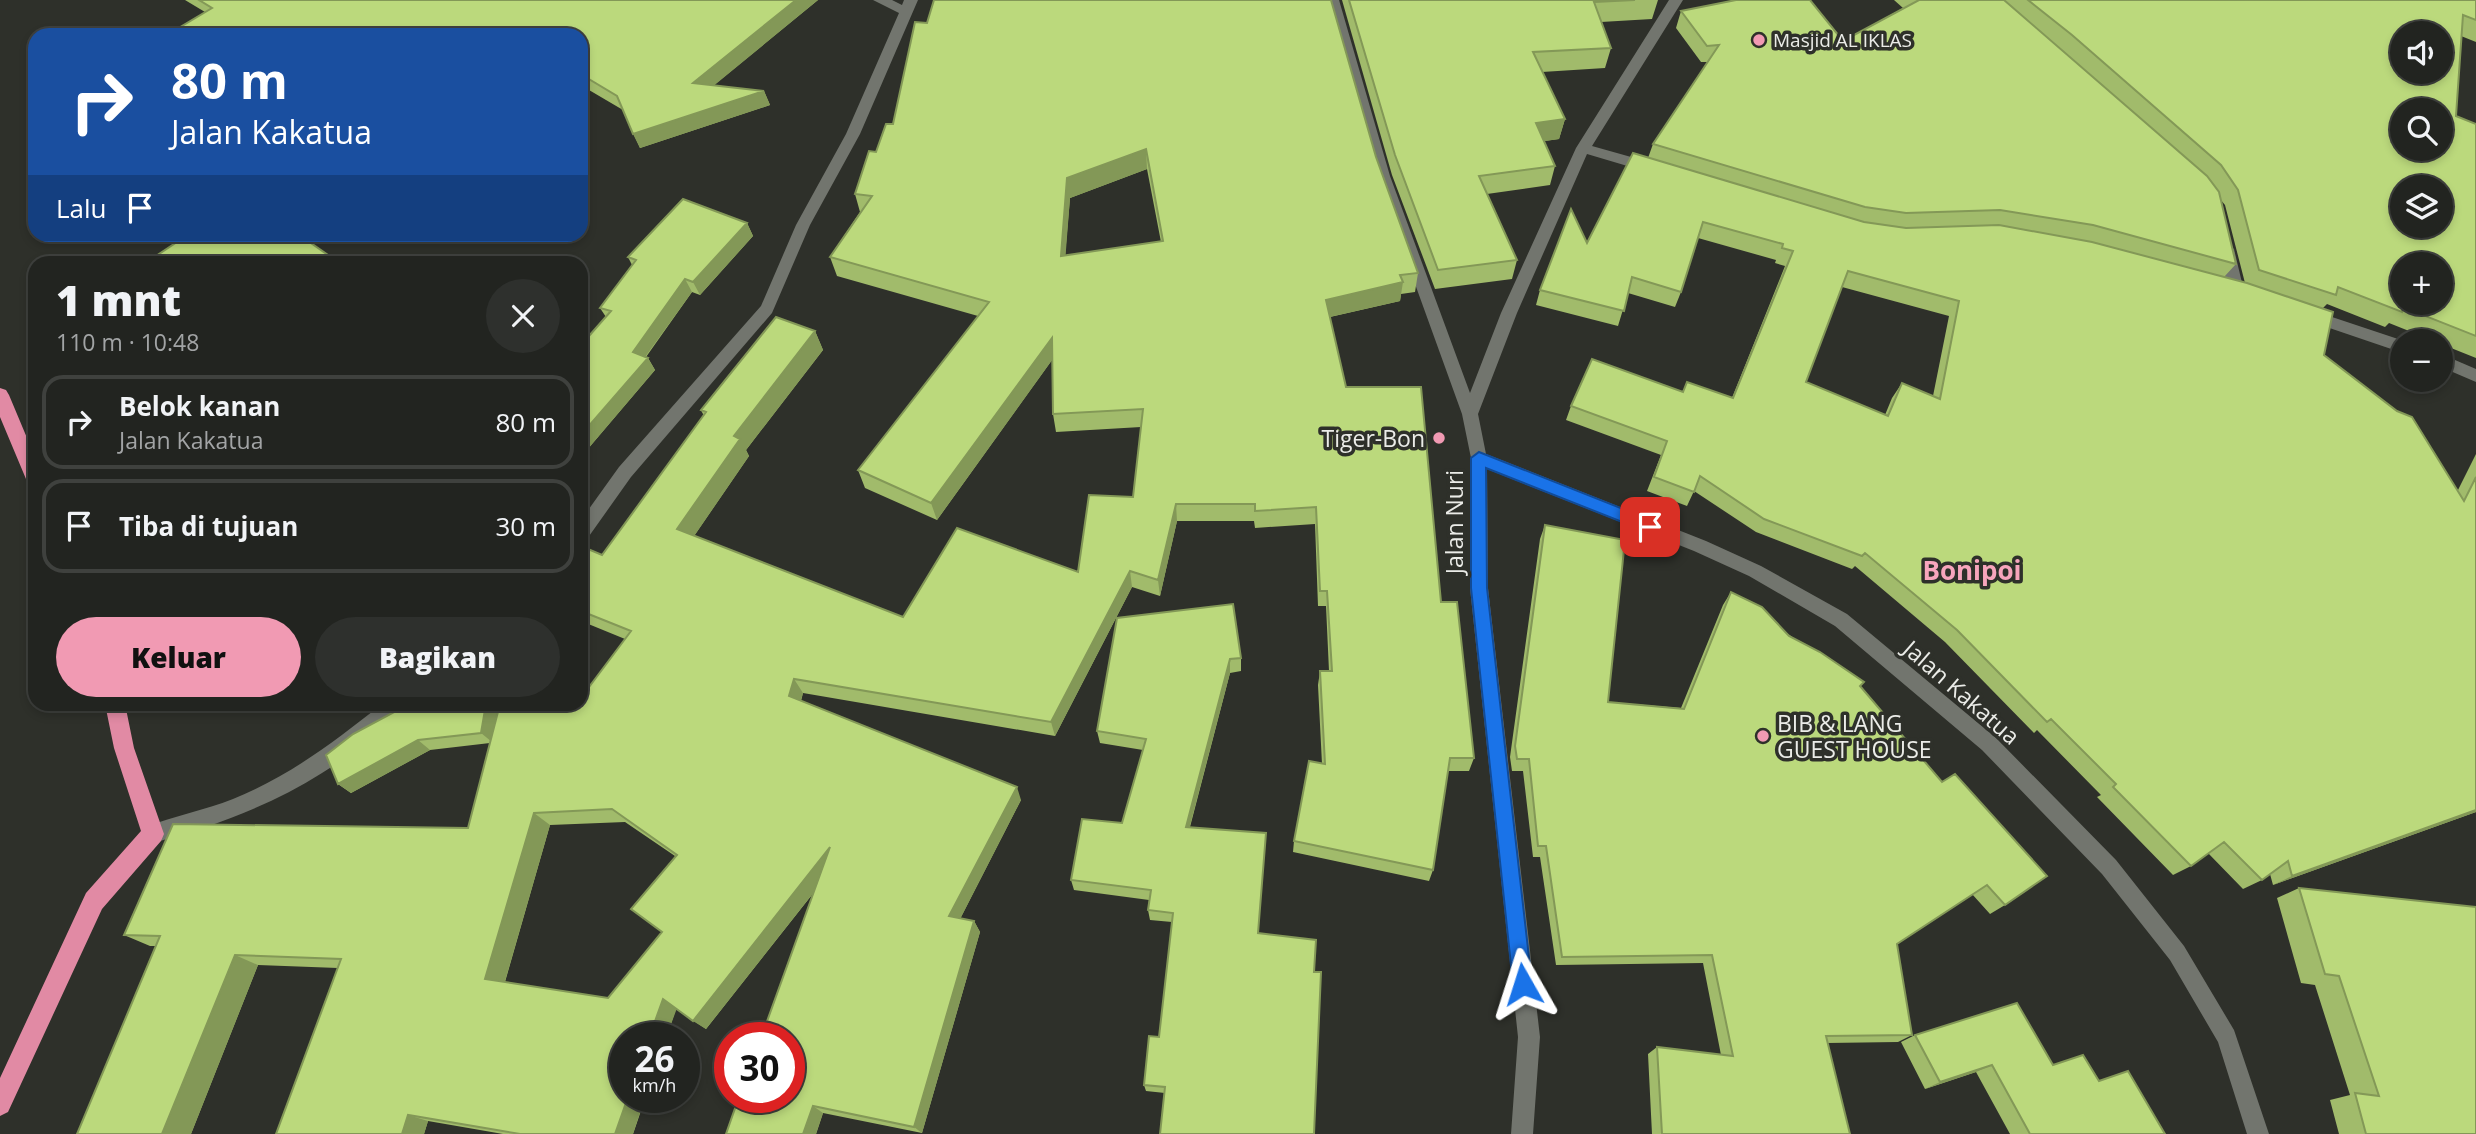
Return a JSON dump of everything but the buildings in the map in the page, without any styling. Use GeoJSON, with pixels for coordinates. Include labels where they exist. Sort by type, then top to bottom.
{"type":"FeatureCollection","features":[{"type":"Feature","properties":{"kind":"highway"},"geometry":{"type":"LineString","coordinates":[[0,395],[28,462]]}},
{"type":"Feature","properties":{"kind":"highway"},"geometry":{"type":"LineString","coordinates":[[0,1104],[93,901],[153,834],[124,748],[116,711]]}},
{"type":"Feature","properties":{"kind":"street"},"geometry":{"type":"LineString","coordinates":[[588,524],[625,472],[767,309],[803,225],[853,134],[909,5],[880,0]]}},
{"type":"Feature","properties":{"kind":"street","name":"Jalan Nuri"},"geometry":{"type":"LineString","coordinates":[[1332,0],[1383,176],[1470,414],[1479,458],[1479,588],[1529,1037],[1522,1134]]}},
{"type":"Feature","properties":{"kind":"street"},"geometry":{"type":"LineString","coordinates":[[1470,414],[1510,313],[1583,148],[1676,0]]}},
{"type":"Feature","properties":{"kind":"street"},"geometry":{"type":"LineString","coordinates":[[1583,148],[1663,171]]}},
{"type":"Feature","properties":{"kind":"street"},"geometry":{"type":"LineString","coordinates":[[2221,230],[2230,289],[2262,299]]}},
{"type":"Feature","properties":{"kind":"street"},"geometry":{"type":"LineString","coordinates":[[2288,308],[2390,343]]}},
{"type":"Feature","properties":{"kind":"street"},"geometry":{"type":"LineString","coordinates":[[2453,365],[2476,376]]}},
{"type":"Feature","properties":{"kind":"street","name":"Jalan Kakatua"},"geometry":{"type":"LineString","coordinates":[[1479,458],[1755,571],[1840,620],[1989,744],[2109,867],[2177,953],[2227,1037],[2258,1134]]}},
{"type":"Feature","properties":{"kind":"street"},"geometry":{"type":"LineString","coordinates":[[153,834],[200,822],[281,785],[316,766],[387,711]]}},
{"type":"Feature","properties":{"kind":"place","name":"Masjid AL IKLAS"},"geometry":{"type":"Point","coordinates":[1759,40]}},
{"type":"Feature","properties":{"kind":"place","name":"Tiger-Bon"},"geometry":{"type":"Point","coordinates":[1439,438]}},
{"type":"Feature","properties":{"kind":"place","name":"BIB & LANG GUEST HOUSE"},"geometry":{"type":"Point","coordinates":[1763,736]}},
{"type":"Feature","properties":{"kind":"district","name":"Bonipoi"},"geometry":{"type":"Point","coordinates":[1972,570]}},
{"type":"Feature","properties":{"kind":"route"},"geometry":{"type":"LineString","coordinates":[[1523,984],[1479,588],[1479,458],[1650,527]]}}]}
